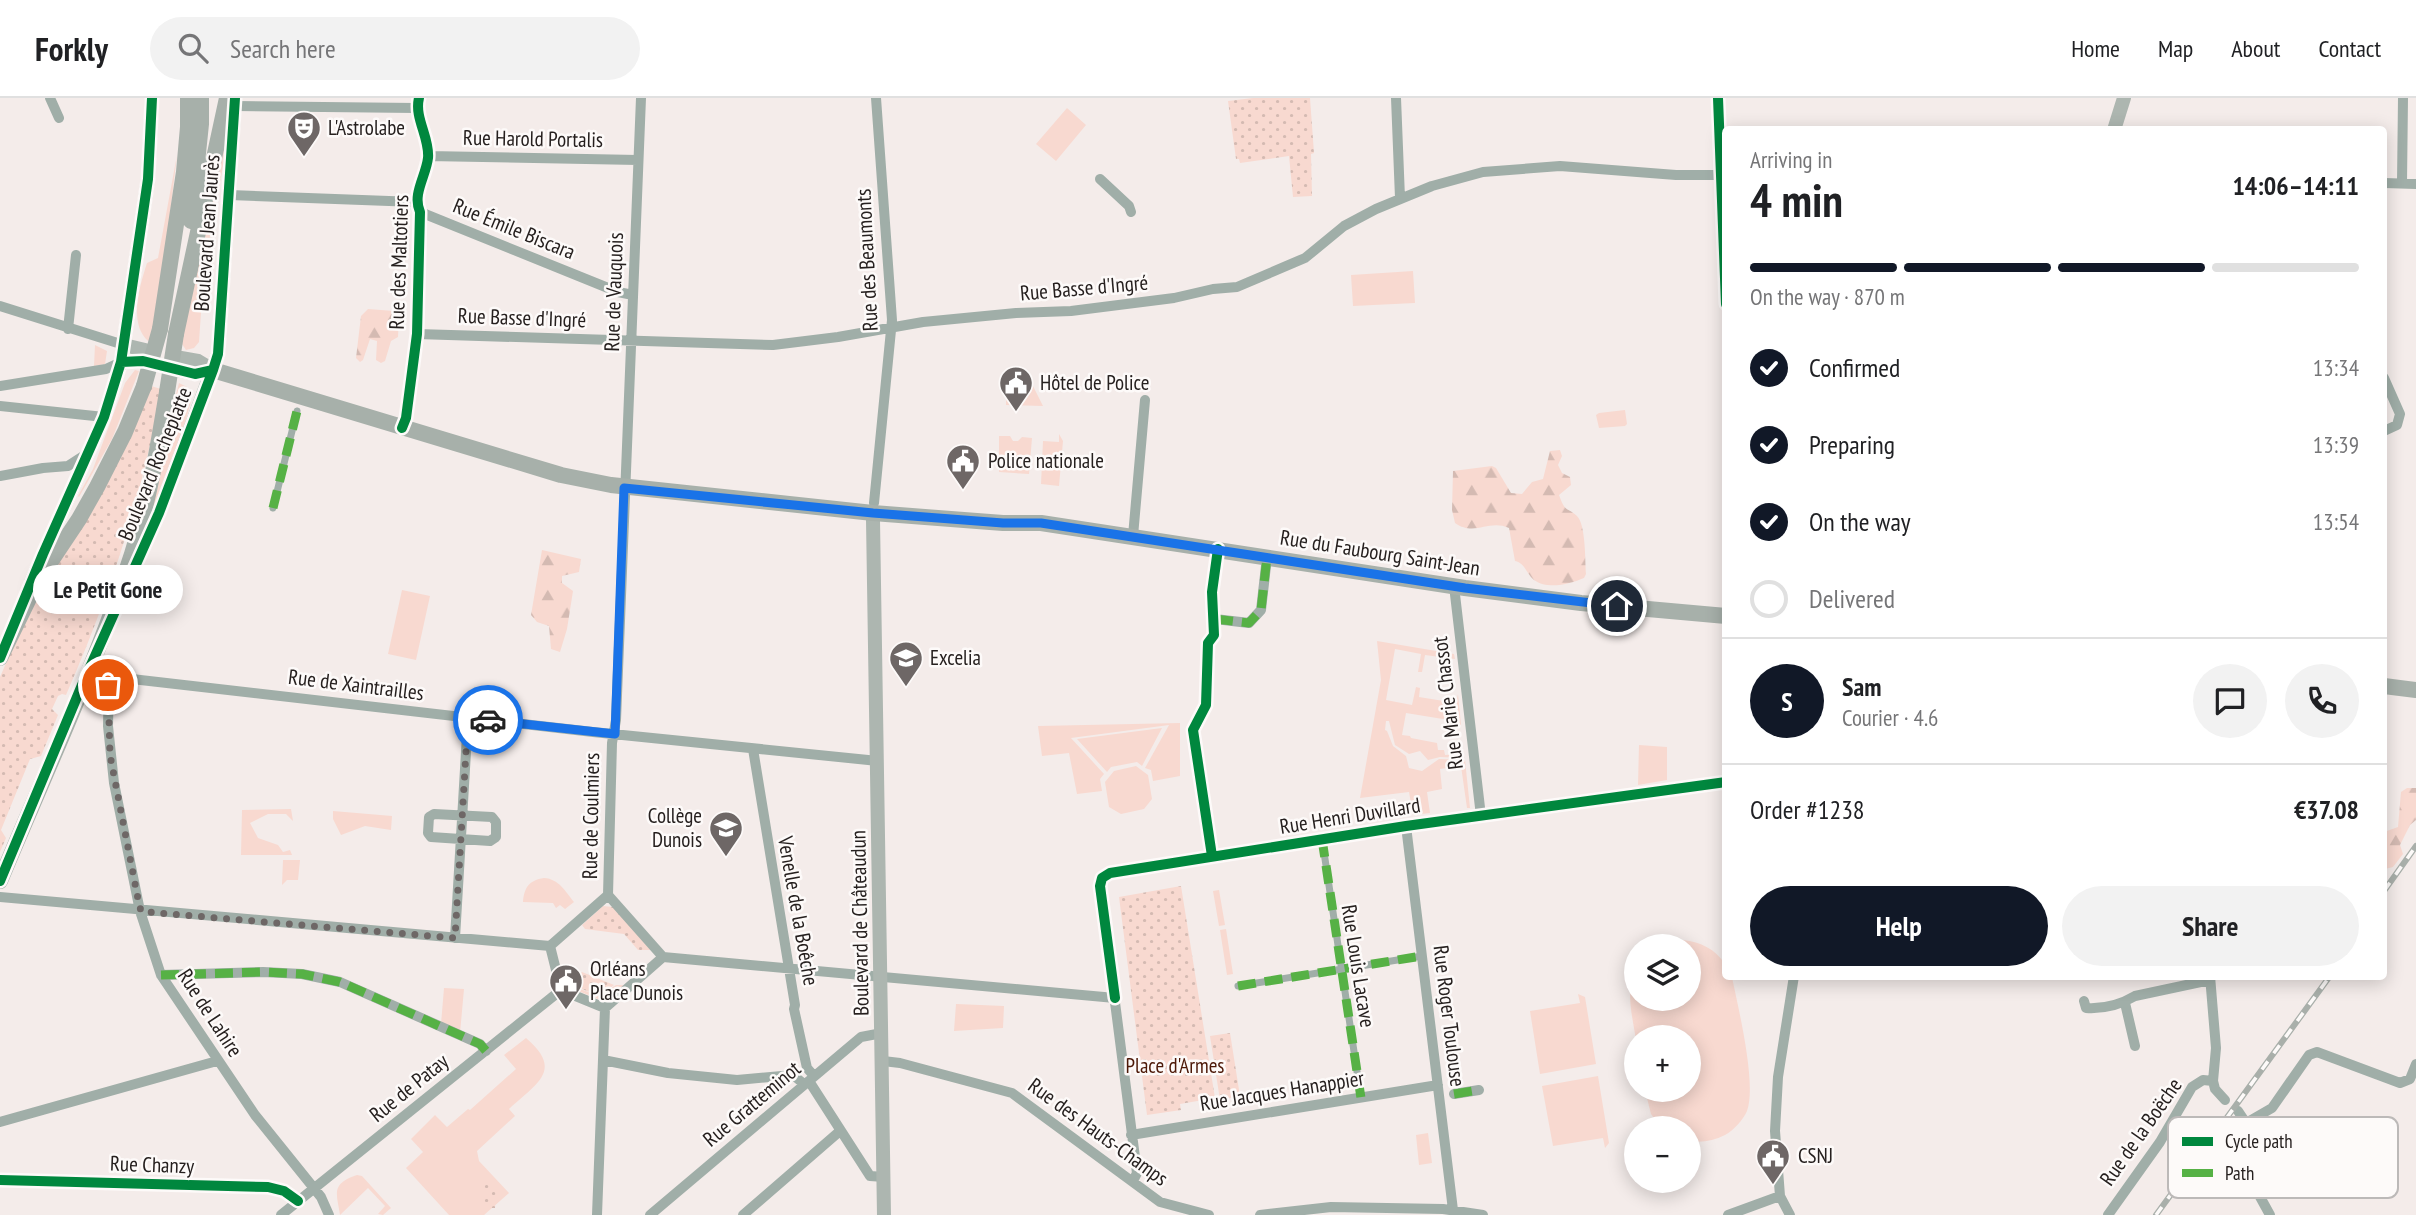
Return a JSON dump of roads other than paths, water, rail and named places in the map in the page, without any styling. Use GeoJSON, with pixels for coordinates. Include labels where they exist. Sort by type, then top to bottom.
{"type":"FeatureCollection","features":[{"type":"Feature","properties":{"kind":"main road"},"geometry":{"type":"LineString","coordinates":[[124,345],[144,355],[121,362],[148,179],[152,98]]}},
{"type":"Feature","properties":{"kind":"main road","name":"Boulevard Jean Jaurès"},"geometry":{"type":"LineString","coordinates":[[168,332],[188,127],[188,98]]}},
{"type":"Feature","properties":{"kind":"main road","name":"Boulevard Jean Jaurès"},"geometry":{"type":"LineString","coordinates":[[185,287],[201,124],[201,98]]}},
{"type":"Feature","properties":{"kind":"main road"},"geometry":{"type":"LineString","coordinates":[[2115,126],[2124,98]]}},
{"type":"Feature","properties":{"kind":"main road","name":"Boulevard Jean Jaurès"},"geometry":{"type":"LineString","coordinates":[[168,332],[185,287],[233,101]]}},
{"type":"Feature","properties":{"kind":"main road","name":"Boulevard Jean Jaurès"},"geometry":{"type":"LineString","coordinates":[[213,370],[218,354],[230,195],[233,101]]}},
{"type":"Feature","properties":{"kind":"main road","name":"Boulevard Rocheplatte"},"geometry":{"type":"LineString","coordinates":[[6,632],[97,487],[125,432],[168,332]]}},
{"type":"Feature","properties":{"kind":"main road","name":"Boulevard Rocheplatte"},"geometry":{"type":"LineString","coordinates":[[82,685],[136,540],[150,490],[167,392],[168,332]]}},
{"type":"Feature","properties":{"kind":"main road","name":"Rue du Faubourg Saint-Jean"},"geometry":{"type":"LineString","coordinates":[[179,364],[198,361],[213,370],[402,428],[561,475],[624,488],[769,501],[797,499],[877,511],[1003,523],[1028,522]]}},
{"type":"Feature","properties":{"kind":"main road","name":"Boulevard Rocheplatte"},"geometry":{"type":"LineString","coordinates":[[0,658],[6,632],[104,417],[121,362]]}},
{"type":"Feature","properties":{"kind":"main road","name":"Boulevard Rocheplatte"},"geometry":{"type":"LineString","coordinates":[[0,881],[82,685],[159,513],[213,370]]}},
{"type":"Feature","properties":{"kind":"main road","name":"Rue du Faubourg Saint-Jean"},"geometry":{"type":"LineString","coordinates":[[877,511],[1001,514],[1028,522],[1454,586],[1581,603],[1722,616]]}},
{"type":"Feature","properties":{"kind":"main road","name":"Boulevard de Châteaudun"},"geometry":{"type":"LineString","coordinates":[[877,511],[884,1215]]}},
{"type":"Feature","properties":{"kind":"main road"},"geometry":{"type":"LineString","coordinates":[[2387,686],[2416,690]]}},
{"type":"Feature","properties":{"kind":"street"},"geometry":{"type":"LineString","coordinates":[[50,98],[59,118]]}},
{"type":"Feature","properties":{"kind":"street","name":"Rue de Vauquois"},"geometry":{"type":"LineString","coordinates":[[624,488],[641,98]]}},
{"type":"Feature","properties":{"kind":"street","name":"Rue des Beaumonts"},"geometry":{"type":"LineString","coordinates":[[876,98],[891,328],[877,511]]}},
{"type":"Feature","properties":{"kind":"street"},"geometry":{"type":"LineString","coordinates":[[1396,98],[1400,198]]}},
{"type":"Feature","properties":{"kind":"street"},"geometry":{"type":"LineString","coordinates":[[1718,98],[1722,160]]}},
{"type":"Feature","properties":{"kind":"street"},"geometry":{"type":"LineString","coordinates":[[2402,183],[2403,98]]}},
{"type":"Feature","properties":{"kind":"street"},"geometry":{"type":"LineString","coordinates":[[233,101],[419,101]]}},
{"type":"Feature","properties":{"kind":"street","name":"Rue des Maltotiers"},"geometry":{"type":"LineString","coordinates":[[402,428],[417,334],[418,207],[428,156],[419,101]]}},
{"type":"Feature","properties":{"kind":"street","name":"Rue Harold Portalis"},"geometry":{"type":"LineString","coordinates":[[428,156],[638,160]]}},
{"type":"Feature","properties":{"kind":"street","name":"Rue Basse d'Ingré"},"geometry":{"type":"LineString","coordinates":[[417,334],[773,345],[935,321],[1080,310],[1237,287],[1305,258],[1344,226],[1400,198],[1432,186],[1483,173],[1560,166],[1722,175]]}},
{"type":"Feature","properties":{"kind":"street"},"geometry":{"type":"LineString","coordinates":[[1100,179],[1129,206],[1131,212]]}},
{"type":"Feature","properties":{"kind":"street"},"geometry":{"type":"LineString","coordinates":[[2387,183],[2416,184]]}},
{"type":"Feature","properties":{"kind":"street","name":"Rue Émile Biscara"},"geometry":{"type":"LineString","coordinates":[[230,195],[418,207],[618,292],[633,295]]}},
{"type":"Feature","properties":{"kind":"street"},"geometry":{"type":"LineString","coordinates":[[68,329],[76,255]]}},
{"type":"Feature","properties":{"kind":"street"},"geometry":{"type":"LineString","coordinates":[[0,306],[124,345]]}},
{"type":"Feature","properties":{"kind":"street"},"geometry":{"type":"LineString","coordinates":[[0,386],[106,369],[121,362]]}},
{"type":"Feature","properties":{"kind":"street"},"geometry":{"type":"LineString","coordinates":[[2387,385],[2400,415],[2397,425],[2387,430]]}},
{"type":"Feature","properties":{"kind":"street"},"geometry":{"type":"LineString","coordinates":[[1133,536],[1145,400]]}},
{"type":"Feature","properties":{"kind":"street"},"geometry":{"type":"LineString","coordinates":[[0,406],[104,417]]}},
{"type":"Feature","properties":{"kind":"street"},"geometry":{"type":"LineString","coordinates":[[273,508],[298,409]]}},
{"type":"Feature","properties":{"kind":"street"},"geometry":{"type":"LineString","coordinates":[[0,476],[68,466],[89,452]]}},
{"type":"Feature","properties":{"kind":"street","name":"Rue de Coulmiers"},"geometry":{"type":"LineString","coordinates":[[608,895],[624,488]]}},
{"type":"Feature","properties":{"kind":"street"},"geometry":{"type":"LineString","coordinates":[[1212,856],[1193,730],[1206,705],[1208,643],[1214,635],[1212,592],[1218,550]]}},
{"type":"Feature","properties":{"kind":"street"},"geometry":{"type":"LineString","coordinates":[[1215,619],[1249,623],[1261,610],[1268,557]]}},
{"type":"Feature","properties":{"kind":"street","name":"Rue Marie Chassot"},"geometry":{"type":"LineString","coordinates":[[1454,586],[1482,816]]}},
{"type":"Feature","properties":{"kind":"street","name":"Rue de Xaintrailles"},"geometry":{"type":"LineString","coordinates":[[82,685],[97,675],[468,718],[878,761]]}},
{"type":"Feature","properties":{"kind":"street","name":"Rue de Lahire"},"geometry":{"type":"LineString","coordinates":[[109,677],[110,755],[141,911],[161,975],[255,1115],[324,1201],[329,1215]]}},
{"type":"Feature","properties":{"kind":"street"},"geometry":{"type":"LineString","coordinates":[[455,938],[468,718]]}},
{"type":"Feature","properties":{"kind":"street","name":"Venelle de la Boêche"},"geometry":{"type":"LineString","coordinates":[[753,749],[809,1081],[870,1176],[884,1177]]}},
{"type":"Feature","properties":{"kind":"street","name":"Rue Henri Duvillard"},"geometry":{"type":"LineString","coordinates":[[1115,998],[1100,886],[1102,878],[1110,873],[1406,826],[1722,783]]}},
{"type":"Feature","properties":{"kind":"street"},"geometry":{"type":"LineString","coordinates":[[434,814],[492,817],[496,822],[496,837],[490,841],[460,839],[431,837],[428,833],[429,817],[434,814]]}},
{"type":"Feature","properties":{"kind":"street","name":"Rue Roger Toulouse"},"geometry":{"type":"LineString","coordinates":[[1406,826],[1453,1210]]}},
{"type":"Feature","properties":{"kind":"street","name":"Rue Louis Lacave"},"geometry":{"type":"LineString","coordinates":[[1321,839],[1361,1098]]}},
{"type":"Feature","properties":{"kind":"street"},"geometry":{"type":"LineString","coordinates":[[0,897],[550,946],[608,895],[663,957],[1115,998],[1137,1172],[1133,1181]]}},
{"type":"Feature","properties":{"kind":"street"},"geometry":{"type":"LineString","coordinates":[[550,946],[561,990],[605,1008]]}},
{"type":"Feature","properties":{"kind":"street"},"geometry":{"type":"LineString","coordinates":[[1238,986],[1422,956]]}},
{"type":"Feature","properties":{"kind":"street"},"geometry":{"type":"LineString","coordinates":[[597,1215],[605,1008],[663,957]]}},
{"type":"Feature","properties":{"kind":"street"},"geometry":{"type":"LineString","coordinates":[[161,975],[263,972],[302,974],[340,982],[480,1044],[486,1051]]}},
{"type":"Feature","properties":{"kind":"street"},"geometry":{"type":"LineString","coordinates":[[1790,1215],[1780,1196],[1775,1138],[1778,1077],[1793,980]]}},
{"type":"Feature","properties":{"kind":"street"},"geometry":{"type":"LineString","coordinates":[[2084,1001],[2086,1007],[2098,1008],[2125,1003],[2135,996],[2206,980]]}},
{"type":"Feature","properties":{"kind":"street"},"geometry":{"type":"LineString","coordinates":[[2210,980],[2217,1048],[2213,1081],[2215,1090],[2225,1100]]}},
{"type":"Feature","properties":{"kind":"street","name":"Rue de Patay"},"geometry":{"type":"LineString","coordinates":[[281,1215],[561,990]]}},
{"type":"Feature","properties":{"kind":"street"},"geometry":{"type":"LineString","coordinates":[[2125,1003],[2135,1046]]}},
{"type":"Feature","properties":{"kind":"street","name":"Rue Gratteminot"},"geometry":{"type":"LineString","coordinates":[[650,1215],[860,1037],[882,1033]]}},
{"type":"Feature","properties":{"kind":"street"},"geometry":{"type":"LineString","coordinates":[[2256,1117],[2272,1108],[2309,1055],[2317,1052],[2400,1083],[2410,1079],[2416,1064]]}},
{"type":"Feature","properties":{"kind":"street"},"geometry":{"type":"LineString","coordinates":[[603,1060],[703,1078],[737,1080],[793,1075],[809,1081]]}},
{"type":"Feature","properties":{"kind":"street"},"geometry":{"type":"LineString","coordinates":[[0,1122],[218,1061]]}},
{"type":"Feature","properties":{"kind":"street","name":"Rue des Hauts-Champs"},"geometry":{"type":"LineString","coordinates":[[883,1061],[900,1063],[1012,1093],[1160,1202],[1209,1215]]}},
{"type":"Feature","properties":{"kind":"street","name":"Rue de la Boëche"},"geometry":{"type":"LineString","coordinates":[[2175,1117],[2192,1087],[2203,1080],[2213,1081]]}},
{"type":"Feature","properties":{"kind":"street","name":"Rue Jacques Hanappier"},"geometry":{"type":"LineString","coordinates":[[1131,1135],[1438,1085]]}},
{"type":"Feature","properties":{"kind":"street"},"geometry":{"type":"LineString","coordinates":[[1454,1094],[1479,1090]]}},
{"type":"Feature","properties":{"kind":"street"},"geometry":{"type":"LineString","coordinates":[[2238,1111],[2242,1117]]}},
{"type":"Feature","properties":{"kind":"street","name":"Rue de la Boëche"},"geometry":{"type":"LineString","coordinates":[[2108,1215],[2168,1128]]}},
{"type":"Feature","properties":{"kind":"street"},"geometry":{"type":"LineString","coordinates":[[743,1215],[840,1131]]}},
{"type":"Feature","properties":{"kind":"street"},"geometry":{"type":"LineString","coordinates":[[284,1191],[300,1173]]}},
{"type":"Feature","properties":{"kind":"street","name":"Rue Chanzy"},"geometry":{"type":"LineString","coordinates":[[0,1180],[268,1187],[284,1191],[298,1201]]}},
{"type":"Feature","properties":{"kind":"street"},"geometry":{"type":"LineString","coordinates":[[1728,1215],[1780,1196]]}},
{"type":"Feature","properties":{"kind":"street"},"geometry":{"type":"LineString","coordinates":[[2261,1198],[2270,1215]]}},
{"type":"Feature","properties":{"kind":"street"},"geometry":{"type":"LineString","coordinates":[[1160,1202],[1160,1215]]}},
{"type":"Feature","properties":{"kind":"street"},"geometry":{"type":"LineString","coordinates":[[1259,1215],[1324,1208],[1453,1210],[1483,1215]]}},
{"type":"Feature","properties":{"kind":"railway"},"geometry":{"type":"LineString","coordinates":[[2387,887],[2416,846]]}},
{"type":"Feature","properties":{"kind":"railway"},"geometry":{"type":"LineString","coordinates":[[2227,1117],[2327,980]]}},
{"type":"Feature","properties":{"kind":"railway"},"geometry":{"type":"LineString","coordinates":[[2156,1215],[2168,1198]]}},
{"type":"Feature","properties":{"kind":"place","name":"L'Astrolabe"},"geometry":{"type":"Point","coordinates":[304,158]}},
{"type":"Feature","properties":{"kind":"place","name":"Hôtel de Police"},"geometry":{"type":"Point","coordinates":[1016,413]}},
{"type":"Feature","properties":{"kind":"place","name":"Police nationale"},"geometry":{"type":"Point","coordinates":[963,491]}},
{"type":"Feature","properties":{"kind":"place","name":"Le Petit Gone"},"geometry":{"type":"Point","coordinates":[108,685]}},
{"type":"Feature","properties":{"kind":"place","name":"Excelia"},"geometry":{"type":"Point","coordinates":[906,688]}},
{"type":"Feature","properties":{"kind":"place","name":"Collège Dunois"},"geometry":{"type":"Point","coordinates":[726,858]}},
{"type":"Feature","properties":{"kind":"place","name":"Orléans Place Dunois"},"geometry":{"type":"Point","coordinates":[566,1011]}},
{"type":"Feature","properties":{"kind":"place","name":"CSNJ"},"geometry":{"type":"Point","coordinates":[1773,1186]}},
{"type":"Feature","properties":{"kind":"park label","name":"Place d'Armes"},"geometry":{"type":"Point","coordinates":[1175,1066]}}]}
